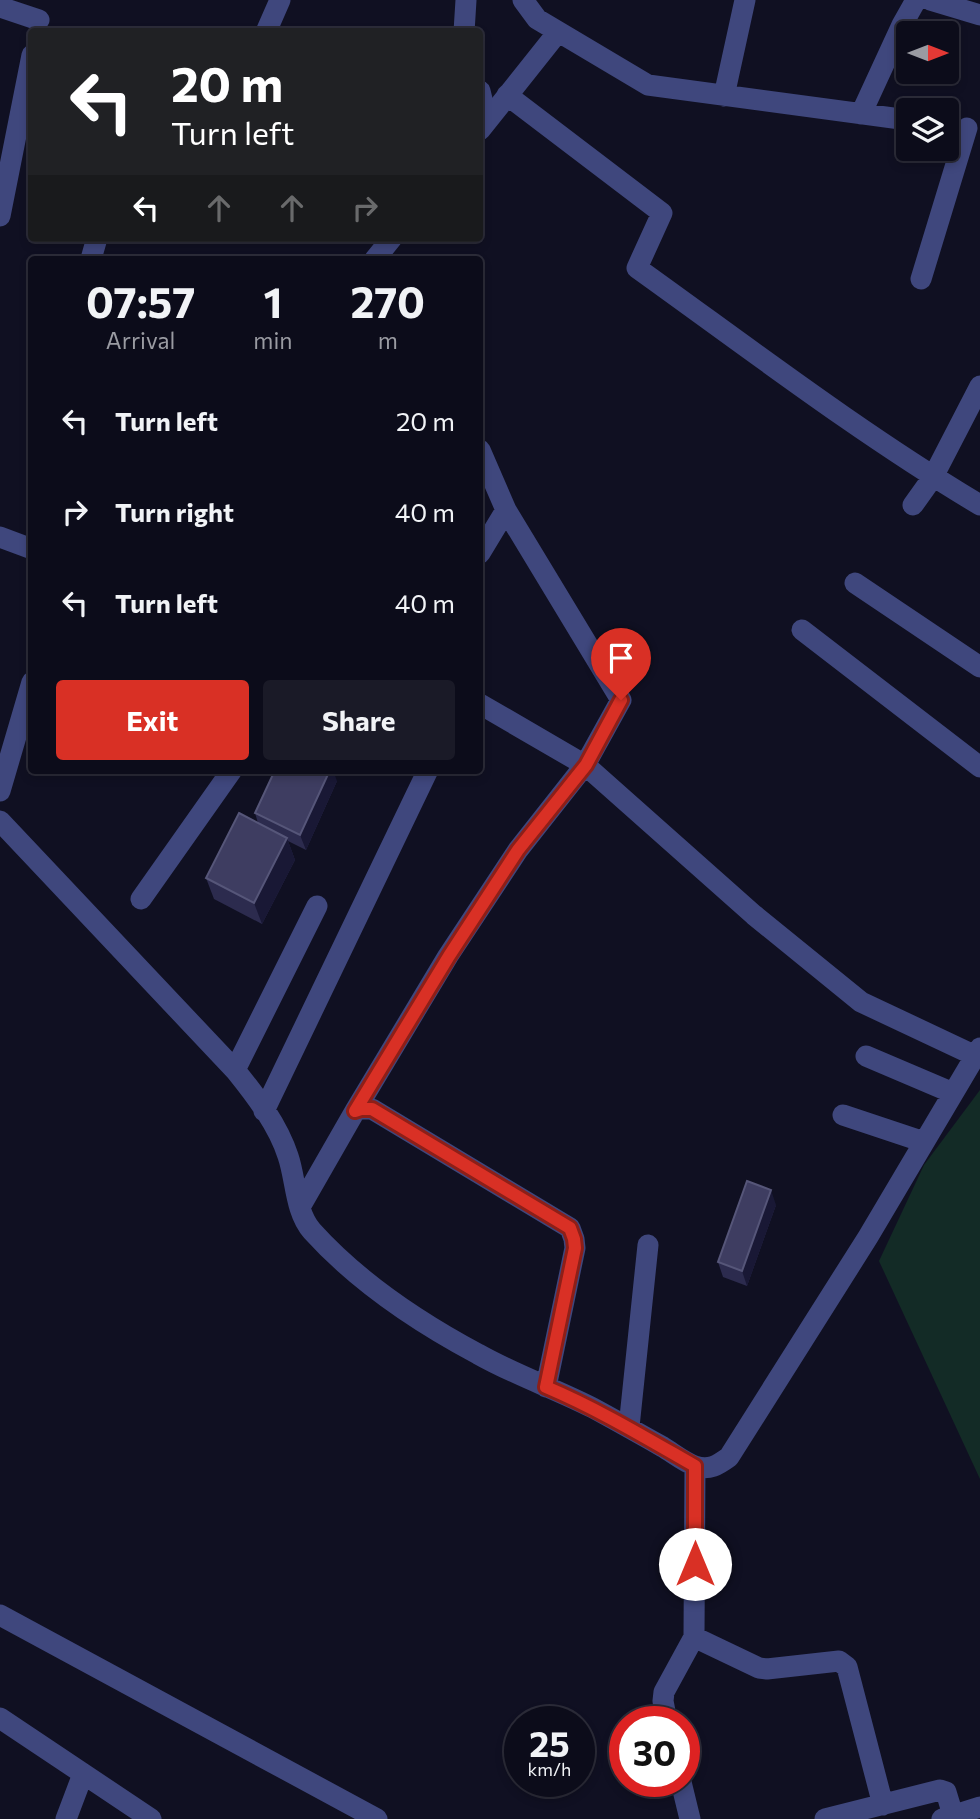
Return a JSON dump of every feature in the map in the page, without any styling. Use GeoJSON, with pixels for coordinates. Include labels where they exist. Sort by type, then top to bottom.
{"type":"FeatureCollection","features":[{"type":"Feature","properties":{"kind":"street"},"geometry":{"type":"LineString","coordinates":[[268,28],[280,0]]}},
{"type":"Feature","properties":{"kind":"street"},"geometry":{"type":"LineString","coordinates":[[464,28],[466,0]]}},
{"type":"Feature","properties":{"kind":"street"},"geometry":{"type":"LineString","coordinates":[[523,0],[537,19],[648,85],[896,118]]}},
{"type":"Feature","properties":{"kind":"street"},"geometry":{"type":"LineString","coordinates":[[724,96],[745,0]]}},
{"type":"Feature","properties":{"kind":"street"},"geometry":{"type":"LineString","coordinates":[[861,114],[916,0]]}},
{"type":"Feature","properties":{"kind":"street"},"geometry":{"type":"LineString","coordinates":[[930,0],[980,15]]}},
{"type":"Feature","properties":{"kind":"street"},"geometry":{"type":"LineString","coordinates":[[0,6],[39,17]]}},
{"type":"Feature","properties":{"kind":"street"},"geometry":{"type":"LineString","coordinates":[[483,125],[558,32]]}},
{"type":"Feature","properties":{"kind":"street"},"geometry":{"type":"LineString","coordinates":[[0,216],[28,75]]}},
{"type":"Feature","properties":{"kind":"street"},"geometry":{"type":"LineString","coordinates":[[507,95],[663,213],[637,268],[840,413],[933,477],[980,505]]}},
{"type":"Feature","properties":{"kind":"street"},"geometry":{"type":"LineString","coordinates":[[920,279],[964,127]]}},
{"type":"Feature","properties":{"kind":"street"},"geometry":{"type":"LineString","coordinates":[[913,505],[933,477],[980,386]]}},
{"type":"Feature","properties":{"kind":"street"},"geometry":{"type":"LineString","coordinates":[[300,1208],[449,956],[511,860],[586,765],[621,700],[506,510],[483,457]]}},
{"type":"Feature","properties":{"kind":"street"},"geometry":{"type":"LineString","coordinates":[[483,548],[506,510]]}},
{"type":"Feature","properties":{"kind":"street"},"geometry":{"type":"LineString","coordinates":[[0,537],[28,548]]}},
{"type":"Feature","properties":{"kind":"street"},"geometry":{"type":"LineString","coordinates":[[855,583],[980,667]]}},
{"type":"Feature","properties":{"kind":"street"},"geometry":{"type":"LineString","coordinates":[[802,630],[980,767]]}},
{"type":"Feature","properties":{"kind":"street"},"geometry":{"type":"LineString","coordinates":[[0,791],[28,696]]}},
{"type":"Feature","properties":{"kind":"street"},"geometry":{"type":"LineString","coordinates":[[0,821],[252,1091],[280,1136],[289,1157],[300,1208],[309,1228],[345,1263],[422,1321],[478,1355],[581,1402],[695,1466],[715,1467],[729,1457],[868,1237],[978,1054],[862,1002],[754,915],[586,765],[483,706]]}},
{"type":"Feature","properties":{"kind":"street"},"geometry":{"type":"LineString","coordinates":[[141,899],[229,774]]}},
{"type":"Feature","properties":{"kind":"street"},"geometry":{"type":"LineString","coordinates":[[264,1111],[426,774]]}},
{"type":"Feature","properties":{"kind":"street"},"geometry":{"type":"LineString","coordinates":[[235,1070],[317,906]]}},
{"type":"Feature","properties":{"kind":"street"},"geometry":{"type":"LineString","coordinates":[[866,1056],[953,1093]]}},
{"type":"Feature","properties":{"kind":"street"},"geometry":{"type":"LineString","coordinates":[[355,1111],[372,1109],[570,1228],[575,1248],[546,1387]]}},
{"type":"Feature","properties":{"kind":"street"},"geometry":{"type":"LineString","coordinates":[[843,1115],[924,1142]]}},
{"type":"Feature","properties":{"kind":"street"},"geometry":{"type":"LineString","coordinates":[[629,1427],[648,1245]]}},
{"type":"Feature","properties":{"kind":"street"},"geometry":{"type":"LineString","coordinates":[[664,1706],[664,1692],[694,1637],[695,1466]]}},
{"type":"Feature","properties":{"kind":"street"},"geometry":{"type":"LineString","coordinates":[[0,1615],[377,1819]]}},
{"type":"Feature","properties":{"kind":"street"},"geometry":{"type":"LineString","coordinates":[[694,1637],[759,1668],[839,1661],[844,1663],[848,1667],[883,1805]]}},
{"type":"Feature","properties":{"kind":"street"},"geometry":{"type":"LineString","coordinates":[[0,1718],[151,1819]]}},
{"type":"Feature","properties":{"kind":"street"},"geometry":{"type":"LineString","coordinates":[[66,1819],[83,1774]]}},
{"type":"Feature","properties":{"kind":"street"},"geometry":{"type":"LineString","coordinates":[[825,1819],[940,1790],[946,1792],[948,1817],[980,1807]]}},
{"type":"Feature","properties":{"kind":"street"},"geometry":{"type":"LineString","coordinates":[[685,1797],[690,1819]]}},
{"type":"Feature","properties":{"kind":"green space"},"geometry":{"type":"Polygon","coordinates":[[[980,1090],[980,1479],[879,1261],[924,1165],[980,1090]]]}},
{"type":"Feature","properties":{"kind":"building"},"geometry":{"type":"Polygon","coordinates":[[[273,774],[328,774],[300,835],[255,813],[273,774]]]}},
{"type":"Feature","properties":{"kind":"building"},"geometry":{"type":"Polygon","coordinates":[[[239,813],[287,838],[254,903],[206,878],[239,813]]]}},
{"type":"Feature","properties":{"kind":"building"},"geometry":{"type":"Polygon","coordinates":[[[747,1181],[771,1190],[742,1271],[718,1262],[747,1181]]]}},
{"type":"Feature","properties":{"kind":"route"},"geometry":{"type":"LineString","coordinates":[[621,700],[586,765],[518,850],[449,956],[355,1111],[372,1109],[570,1228],[575,1248],[546,1387],[629,1427],[695,1466],[695,1564]]}}]}
